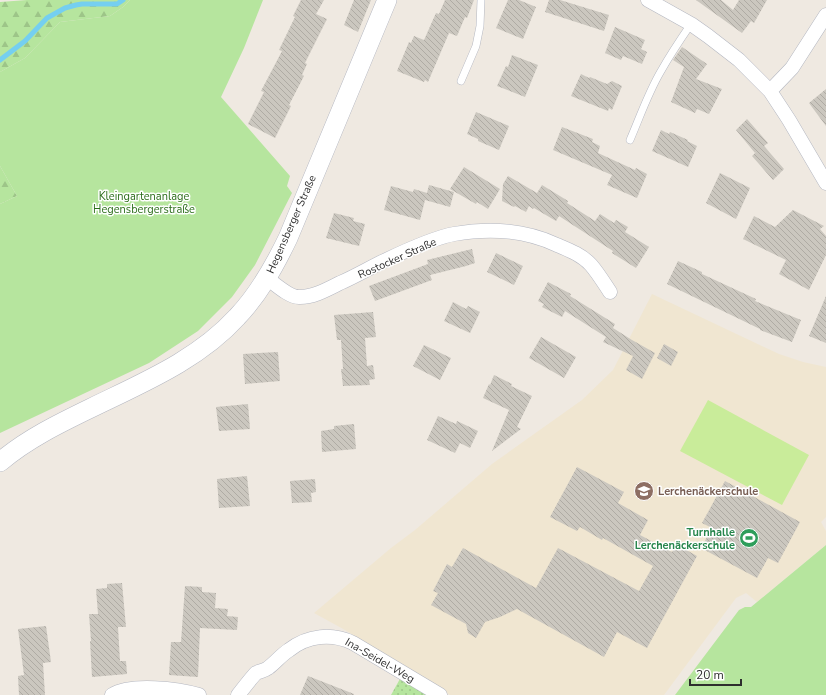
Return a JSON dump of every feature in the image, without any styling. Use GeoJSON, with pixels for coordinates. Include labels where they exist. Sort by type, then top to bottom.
{"type":"FeatureCollection","features":[{"type":"Feature","properties":{"kind":"street","name":"Hegensberger Straße"},"geometry":{"type":"LineString","coordinates":[[0,462],[26,443],[59,423],[155,377],[190,356],[220,334],[237,318],[251,301],[278,260],[386,0]]}},
{"type":"Feature","properties":{"kind":"street"},"geometry":{"type":"LineString","coordinates":[[648,0],[691,24],[708,36],[739,60],[770,91],[826,183]]}},
{"type":"Feature","properties":{"kind":"street"},"geometry":{"type":"LineString","coordinates":[[770,91],[792,68],[826,15]]}},
{"type":"Feature","properties":{"kind":"street","name":"Rostocker Straße"},"geometry":{"type":"LineString","coordinates":[[267,278],[291,295],[300,298],[318,294],[386,260],[434,240],[453,234],[477,231],[498,231],[520,233],[546,240],[575,253],[590,265],[610,292]]}},
{"type":"Feature","properties":{"kind":"street","name":"Ina-Seidel-Weg"},"geometry":{"type":"LineString","coordinates":[[238,695],[257,673],[267,669],[297,644],[315,638],[333,637],[341,638],[353,643],[440,695]]}},
{"type":"Feature","properties":{"kind":"street"},"geometry":{"type":"LineString","coordinates":[[112,695],[123,690],[152,688],[200,695]]}},
{"type":"Feature","properties":{"kind":"lane"},"geometry":{"type":"LineString","coordinates":[[461,81],[476,46],[480,26],[481,0]]}},
{"type":"Feature","properties":{"kind":"lane"},"geometry":{"type":"LineString","coordinates":[[630,140],[657,78],[691,24]]}},
{"type":"Feature","properties":{"kind":"shaded area","name":"Lerchenäckerschule"},"geometry":{"type":"Polygon","coordinates":[[[652,294],[779,354],[803,362],[826,367],[826,517],[821,522],[826,531],[826,545],[757,602],[746,593],[736,598],[664,695],[450,695],[345,630],[314,613],[492,464],[582,400],[613,370],[652,294]]]}},
{"type":"Feature","properties":{"kind":"green space"},"geometry":{"type":"Polygon","coordinates":[[[27,0],[130,0],[110,16],[60,22],[25,58],[0,72],[0,2],[27,0]]]}},
{"type":"Feature","properties":{"kind":"green space","name":"Kleingartenanlage Hegensbergerstraße"},"geometry":{"type":"Polygon","coordinates":[[[130,0],[263,0],[244,48],[221,97],[290,176],[287,186],[292,193],[255,265],[232,297],[198,331],[149,363],[0,433],[0,204],[17,196],[0,166],[0,72],[25,58],[60,22],[110,16],[130,0]]]}},
{"type":"Feature","properties":{"kind":"green space"},"geometry":{"type":"Polygon","coordinates":[[[0,166],[17,196],[0,204],[0,166]]]}},
{"type":"Feature","properties":{"kind":"green space"},"geometry":{"type":"Polygon","coordinates":[[[708,400],[809,455],[782,505],[680,451],[708,400]]]}},
{"type":"Feature","properties":{"kind":"green space"},"geometry":{"type":"Polygon","coordinates":[[[826,545],[826,695],[675,695],[739,610],[745,607],[751,607],[826,545]]]}},
{"type":"Feature","properties":{"kind":"green space"},"geometry":{"type":"Polygon","coordinates":[[[401,677],[429,695],[391,695],[401,677]]]}},
{"type":"Feature","properties":{"kind":"building"},"geometry":{"type":"Polygon","coordinates":[[[301,0],[324,0],[316,14],[327,19],[305,63],[307,64],[302,75],[304,76],[289,105],[291,106],[275,138],[248,124],[264,92],[261,91],[282,51],[279,50],[295,17],[293,16],[301,0]]]}},
{"type":"Feature","properties":{"kind":"building"},"geometry":{"type":"Polygon","coordinates":[[[354,0],[371,0],[358,32],[344,25],[354,0]]]}},
{"type":"Feature","properties":{"kind":"building"},"geometry":{"type":"Polygon","coordinates":[[[445,0],[474,0],[467,18],[465,17],[457,36],[449,33],[428,82],[425,80],[424,82],[397,71],[409,42],[411,43],[414,36],[424,40],[436,13],[439,14],[445,0]]]}},
{"type":"Feature","properties":{"kind":"building"},"geometry":{"type":"Polygon","coordinates":[[[508,0],[519,0],[536,7],[523,39],[496,28],[508,0]]]}},
{"type":"Feature","properties":{"kind":"building"},"geometry":{"type":"Polygon","coordinates":[[[549,0],[560,0],[609,15],[604,31],[545,12],[549,0]]]}},
{"type":"Feature","properties":{"kind":"building"},"geometry":{"type":"Polygon","coordinates":[[[696,0],[721,0],[733,10],[739,0],[767,0],[754,23],[751,21],[742,33],[696,0]]]}},
{"type":"Feature","properties":{"kind":"building"},"geometry":{"type":"Polygon","coordinates":[[[615,27],[645,40],[641,49],[647,52],[642,64],[623,56],[621,60],[605,53],[615,27]]]}},
{"type":"Feature","properties":{"kind":"building"},"geometry":{"type":"Polygon","coordinates":[[[682,47],[707,64],[696,79],[722,89],[709,114],[697,109],[695,113],[671,102],[684,67],[673,60],[682,47]]]}},
{"type":"Feature","properties":{"kind":"building"},"geometry":{"type":"Polygon","coordinates":[[[512,55],[538,65],[525,97],[497,86],[506,66],[508,67],[512,55]]]}},
{"type":"Feature","properties":{"kind":"building"},"geometry":{"type":"Polygon","coordinates":[[[581,74],[607,84],[612,81],[622,86],[612,110],[609,108],[608,111],[571,96],[581,74]]]}},
{"type":"Feature","properties":{"kind":"building"},"geometry":{"type":"Polygon","coordinates":[[[826,89],[826,126],[809,103],[826,89]]]}},
{"type":"Feature","properties":{"kind":"building"},"geometry":{"type":"Polygon","coordinates":[[[476,112],[509,126],[499,150],[478,141],[478,139],[467,134],[476,112]]]}},
{"type":"Feature","properties":{"kind":"building"},"geometry":{"type":"Polygon","coordinates":[[[747,119],[768,143],[764,146],[784,169],[773,180],[752,156],[755,153],[736,130],[747,119]]]}},
{"type":"Feature","properties":{"kind":"building"},"geometry":{"type":"Polygon","coordinates":[[[562,127],[593,139],[592,142],[600,146],[598,153],[647,174],[637,198],[607,185],[612,175],[553,150],[562,127]]]}},
{"type":"Feature","properties":{"kind":"building"},"geometry":{"type":"Polygon","coordinates":[[[661,130],[669,134],[670,132],[688,140],[687,141],[697,146],[688,167],[652,151],[661,130]]]}},
{"type":"Feature","properties":{"kind":"building"},"geometry":{"type":"Polygon","coordinates":[[[464,167],[500,189],[488,209],[450,189],[464,167]]]}},
{"type":"Feature","properties":{"kind":"building"},"geometry":{"type":"Polygon","coordinates":[[[720,173],[750,188],[736,219],[706,203],[720,173]]]}},
{"type":"Feature","properties":{"kind":"building"},"geometry":{"type":"Polygon","coordinates":[[[508,176],[537,193],[542,185],[568,201],[567,203],[595,221],[600,214],[614,223],[616,220],[628,227],[625,232],[649,247],[636,268],[612,253],[613,251],[559,216],[556,221],[529,206],[526,212],[502,201],[503,184],[508,176]]]}},
{"type":"Feature","properties":{"kind":"building"},"geometry":{"type":"Polygon","coordinates":[[[429,185],[454,192],[450,207],[425,200],[420,220],[384,210],[391,186],[413,192],[414,189],[427,193],[429,185]]]}},
{"type":"Feature","properties":{"kind":"building"},"geometry":{"type":"Polygon","coordinates":[[[793,210],[824,226],[820,229],[826,236],[826,255],[809,290],[779,274],[786,260],[743,239],[754,216],[775,227],[793,210]]]}},
{"type":"Feature","properties":{"kind":"building"},"geometry":{"type":"Polygon","coordinates":[[[334,213],[354,218],[353,221],[365,224],[359,246],[326,238],[334,213]]]}},
{"type":"Feature","properties":{"kind":"building"},"geometry":{"type":"Polygon","coordinates":[[[472,249],[475,263],[430,275],[432,280],[375,301],[369,286],[428,264],[427,260],[472,249]]]}},
{"type":"Feature","properties":{"kind":"building"},"geometry":{"type":"Polygon","coordinates":[[[496,253],[523,266],[514,285],[487,272],[496,253]]]}},
{"type":"Feature","properties":{"kind":"building"},"geometry":{"type":"Polygon","coordinates":[[[678,261],[756,299],[755,301],[801,320],[792,342],[760,330],[667,284],[678,261]]]}},
{"type":"Feature","properties":{"kind":"building"},"geometry":{"type":"Polygon","coordinates":[[[548,282],[571,294],[570,296],[615,324],[613,328],[655,353],[642,379],[626,370],[633,356],[603,342],[606,337],[565,311],[562,317],[542,307],[544,304],[538,301],[548,282]]]}},
{"type":"Feature","properties":{"kind":"building"},"geometry":{"type":"Polygon","coordinates":[[[826,296],[826,343],[809,336],[826,296]]]}},
{"type":"Feature","properties":{"kind":"building"},"geometry":{"type":"Polygon","coordinates":[[[453,302],[466,309],[468,306],[480,312],[470,333],[444,321],[453,302]]]}},
{"type":"Feature","properties":{"kind":"building"},"geometry":{"type":"Polygon","coordinates":[[[373,312],[376,337],[365,338],[367,366],[373,365],[375,379],[369,380],[370,385],[343,386],[341,369],[343,369],[341,340],[337,340],[334,315],[373,312]]]}},
{"type":"Feature","properties":{"kind":"building"},"geometry":{"type":"Polygon","coordinates":[[[541,337],[576,357],[564,378],[529,358],[541,337]]]}},
{"type":"Feature","properties":{"kind":"building"},"geometry":{"type":"Polygon","coordinates":[[[664,344],[678,352],[671,366],[657,358],[664,344]]]}},
{"type":"Feature","properties":{"kind":"building"},"geometry":{"type":"Polygon","coordinates":[[[424,345],[451,358],[440,380],[413,366],[424,345]]]}},
{"type":"Feature","properties":{"kind":"building"},"geometry":{"type":"Polygon","coordinates":[[[278,352],[280,381],[245,384],[243,354],[278,352]]]}},
{"type":"Feature","properties":{"kind":"building"},"geometry":{"type":"Polygon","coordinates":[[[494,375],[512,384],[511,386],[532,396],[517,427],[521,429],[492,451],[509,410],[483,398],[494,375]]]}},
{"type":"Feature","properties":{"kind":"building"},"geometry":{"type":"Polygon","coordinates":[[[248,404],[250,429],[219,431],[216,407],[248,404]]]}},
{"type":"Feature","properties":{"kind":"building"},"geometry":{"type":"Polygon","coordinates":[[[438,416],[456,424],[457,421],[478,431],[470,448],[460,443],[455,453],[427,440],[438,416]]]}},
{"type":"Feature","properties":{"kind":"building"},"geometry":{"type":"Polygon","coordinates":[[[354,424],[356,449],[322,452],[321,431],[334,429],[334,426],[354,424]]]}},
{"type":"Feature","properties":{"kind":"building"},"geometry":{"type":"Polygon","coordinates":[[[577,467],[624,492],[618,503],[648,520],[640,535],[672,552],[676,544],[697,556],[647,648],[617,632],[604,657],[517,609],[485,622],[476,638],[468,633],[466,624],[431,605],[438,593],[433,591],[447,564],[452,567],[463,548],[536,588],[558,548],[639,591],[653,566],[580,527],[577,531],[550,517],[577,467]]]}},
{"type":"Feature","properties":{"kind":"building"},"geometry":{"type":"Polygon","coordinates":[[[247,476],[250,506],[219,508],[217,479],[247,476]]]}},
{"type":"Feature","properties":{"kind":"building"},"geometry":{"type":"Polygon","coordinates":[[[315,479],[316,492],[311,493],[312,502],[292,503],[290,481],[315,479]]]}},
{"type":"Feature","properties":{"kind":"building","name":"Turnhalle Lerchenäckerschule"},"geometry":{"type":"Polygon","coordinates":[[[725,481],[800,522],[778,563],[768,558],[757,578],[701,548],[712,528],[702,523],[725,481]]]}},
{"type":"Feature","properties":{"kind":"building"},"geometry":{"type":"Polygon","coordinates":[[[122,583],[126,627],[118,627],[120,661],[126,661],[127,674],[92,677],[89,614],[98,614],[96,589],[107,588],[107,584],[122,583]]]}},
{"type":"Feature","properties":{"kind":"building"},"geometry":{"type":"Polygon","coordinates":[[[185,586],[202,587],[202,592],[216,593],[215,608],[228,609],[227,616],[238,617],[237,630],[200,628],[198,677],[169,675],[171,642],[181,642],[185,586]]]}},
{"type":"Feature","properties":{"kind":"building"},"geometry":{"type":"Polygon","coordinates":[[[46,626],[51,662],[43,663],[45,695],[19,695],[18,676],[24,675],[18,629],[46,626]]]}},
{"type":"Feature","properties":{"kind":"building"},"geometry":{"type":"Polygon","coordinates":[[[308,676],[354,694],[354,695],[300,695],[308,676]]]}},
{"type":"Feature","properties":{"kind":"waterway"},"geometry":{"type":"LineString","coordinates":[[0,60],[25,41],[47,18],[65,8],[82,4],[117,4],[123,0]]}},
{"type":"Feature","properties":{"kind":"place","name":"Lerchenäckerschule"},"geometry":{"type":"Point","coordinates":[644,491]}},
{"type":"Feature","properties":{"kind":"place","name":"Turnhalle Lerchenäckerschule"},"geometry":{"type":"Point","coordinates":[749,538]}}]}
